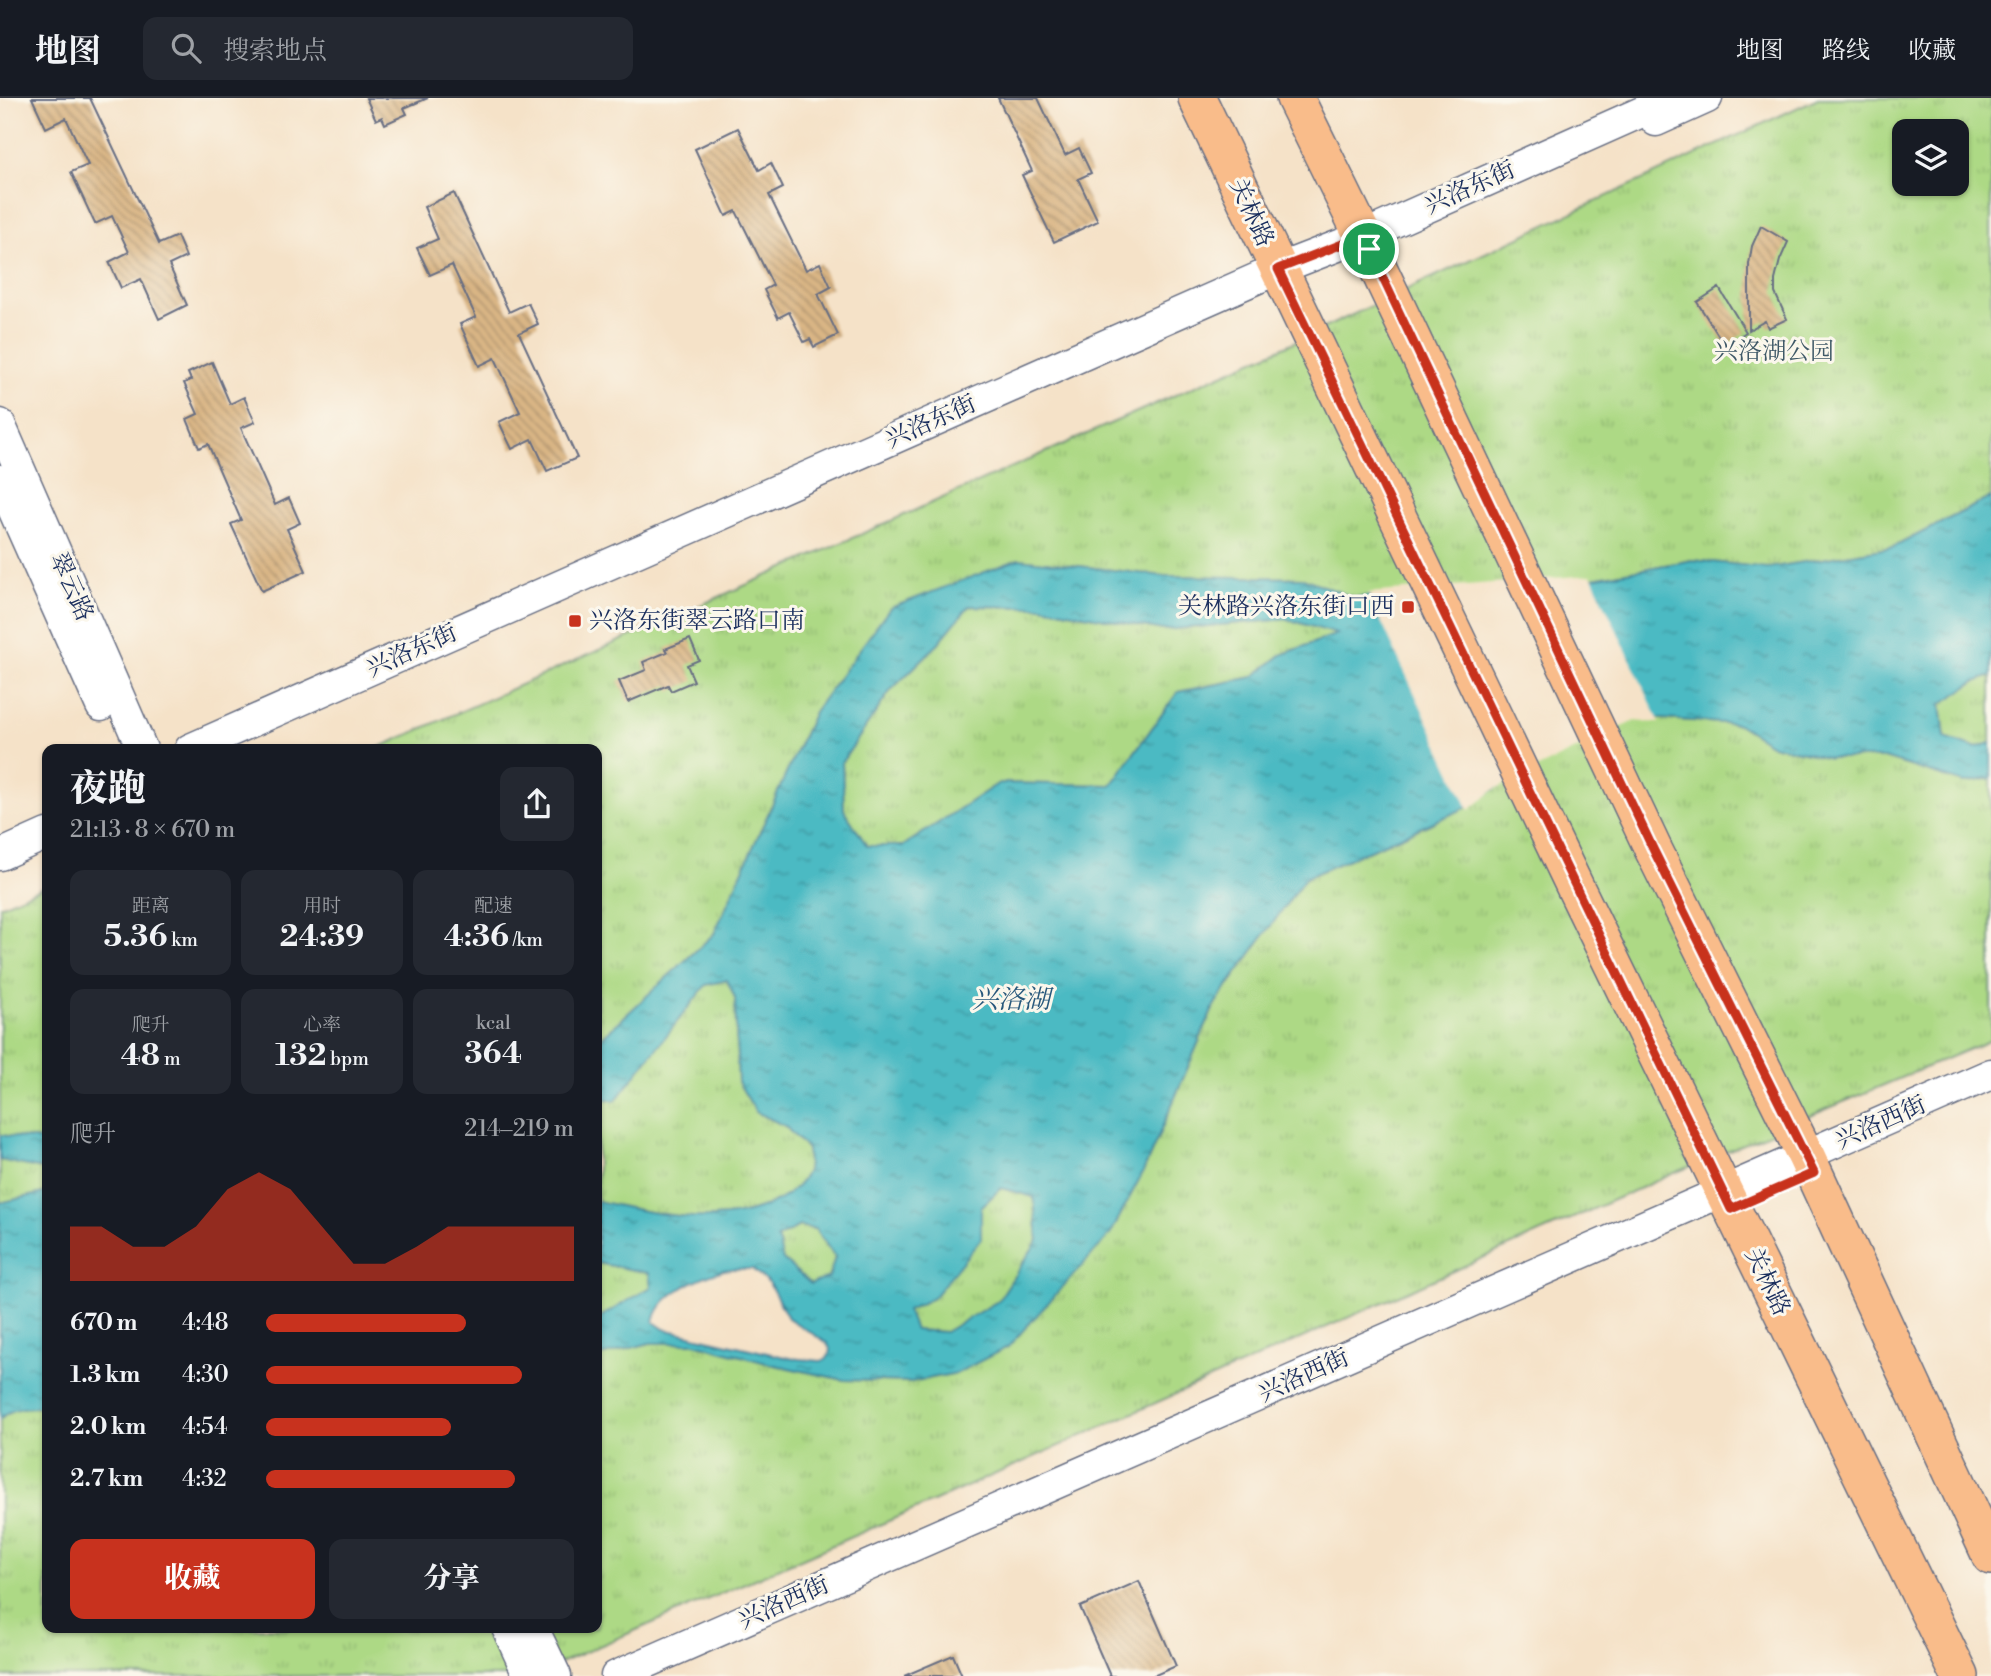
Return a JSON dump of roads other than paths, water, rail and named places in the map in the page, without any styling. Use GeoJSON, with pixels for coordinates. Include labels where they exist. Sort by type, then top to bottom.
{"type":"FeatureCollection","features":[{"type":"Feature","properties":{"kind":"main road","name":"关林路"},"geometry":{"type":"LineString","coordinates":[[1197,98],[1575,887],[1960,1676]]}},
{"type":"Feature","properties":{"kind":"main road"},"geometry":{"type":"LineString","coordinates":[[1294,98],[1366,243],[1654,851],[1810,1164],[1991,1556]]}},
{"type":"Feature","properties":{"kind":"street","name":"兴洛东街"},"geometry":{"type":"LineString","coordinates":[[1366,243],[1672,98]]}},
{"type":"Feature","properties":{"kind":"street","name":"兴洛东街"},"geometry":{"type":"LineString","coordinates":[[202,744],[1282,277],[1707,98]]}},
{"type":"Feature","properties":{"kind":"street","name":"兴洛东街"},"geometry":{"type":"LineString","coordinates":[[250,744],[1282,277]]}},
{"type":"Feature","properties":{"kind":"street","name":"翠云路"},"geometry":{"type":"LineString","coordinates":[[0,424],[140,744]]}},
{"type":"Feature","properties":{"kind":"street","name":"翠云路"},"geometry":{"type":"LineString","coordinates":[[0,480],[118,744]]}},
{"type":"Feature","properties":{"kind":"street"},"geometry":{"type":"LineString","coordinates":[[0,833],[42,814]]}},
{"type":"Feature","properties":{"kind":"street"},"geometry":{"type":"LineString","coordinates":[[0,855],[42,836]]}},
{"type":"Feature","properties":{"kind":"street","name":"兴洛西街"},"geometry":{"type":"LineString","coordinates":[[663,1676],[1810,1164],[1991,1074]]}},
{"type":"Feature","properties":{"kind":"street","name":"兴洛西街"},"geometry":{"type":"LineString","coordinates":[[1810,1164],[1991,1094]]}},
{"type":"Feature","properties":{"kind":"street","name":"兴洛西街"},"geometry":{"type":"LineString","coordinates":[[616,1676],[1727,1201]]}},
{"type":"Feature","properties":{"kind":"street"},"geometry":{"type":"LineString","coordinates":[[509,1633],[529,1676]]}},
{"type":"Feature","properties":{"kind":"street"},"geometry":{"type":"LineString","coordinates":[[535,1633],[556,1676]]}},
{"type":"Feature","properties":{"kind":"water","name":"兴洛湖"},"geometry":{"type":"Polygon","coordinates":[[[1991,497],[1991,676],[1975,682],[1941,704],[1945,738],[1975,748],[1991,743],[1991,778],[1964,783],[1884,758],[1830,758],[1772,745],[1738,724],[1633,717],[1514,775],[1470,806],[1305,878],[1215,1004],[1143,1172],[1110,1235],[1008,1347],[957,1373],[911,1382],[844,1380],[770,1364],[695,1343],[650,1343],[602,1356],[602,1316],[651,1287],[649,1273],[602,1264],[602,1202],[688,1217],[734,1215],[756,1210],[782,1199],[798,1184],[807,1170],[807,1149],[785,1126],[756,1112],[738,1082],[735,998],[727,980],[706,985],[615,1101],[602,1098],[602,1037],[714,934],[814,712],[890,608],[1019,559],[1164,576],[1303,578],[1354,598],[1593,578],[1693,560],[1768,568],[1894,547],[1991,497]],[[969,606],[936,646],[891,690],[842,762],[844,810],[867,846],[903,846],[999,783],[1111,785],[1178,692],[1253,677],[1281,655],[1337,634],[1287,619],[1163,630],[1043,607],[969,606]],[[1001,1188],[981,1207],[981,1239],[933,1298],[907,1310],[915,1330],[945,1332],[998,1301],[1038,1240],[1034,1197],[1001,1188]],[[799,1226],[777,1238],[783,1260],[811,1284],[829,1277],[835,1257],[815,1229],[799,1226]],[[752,1269],[724,1270],[682,1288],[664,1303],[654,1322],[664,1329],[789,1358],[821,1361],[827,1359],[831,1351],[827,1343],[788,1318],[769,1283],[752,1269]]]}},
{"type":"Feature","properties":{"kind":"water"},"geometry":{"type":"Polygon","coordinates":[[[0,1135],[42,1140],[42,1169],[0,1160],[0,1135]]]}},
{"type":"Feature","properties":{"kind":"water"},"geometry":{"type":"Polygon","coordinates":[[[42,1193],[42,1407],[15,1409],[0,1419],[0,1203],[42,1193]]]}},
{"type":"Feature","properties":{"kind":"place","name":"关林路兴洛东街口西"},"geometry":{"type":"Point","coordinates":[1408,607]}},
{"type":"Feature","properties":{"kind":"place","name":"兴洛东街翠云路口南"},"geometry":{"type":"Point","coordinates":[575,621]}},
{"type":"Feature","properties":{"kind":"park label","name":"兴洛湖公园"},"geometry":{"type":"Point","coordinates":[1774,352]}}]}
